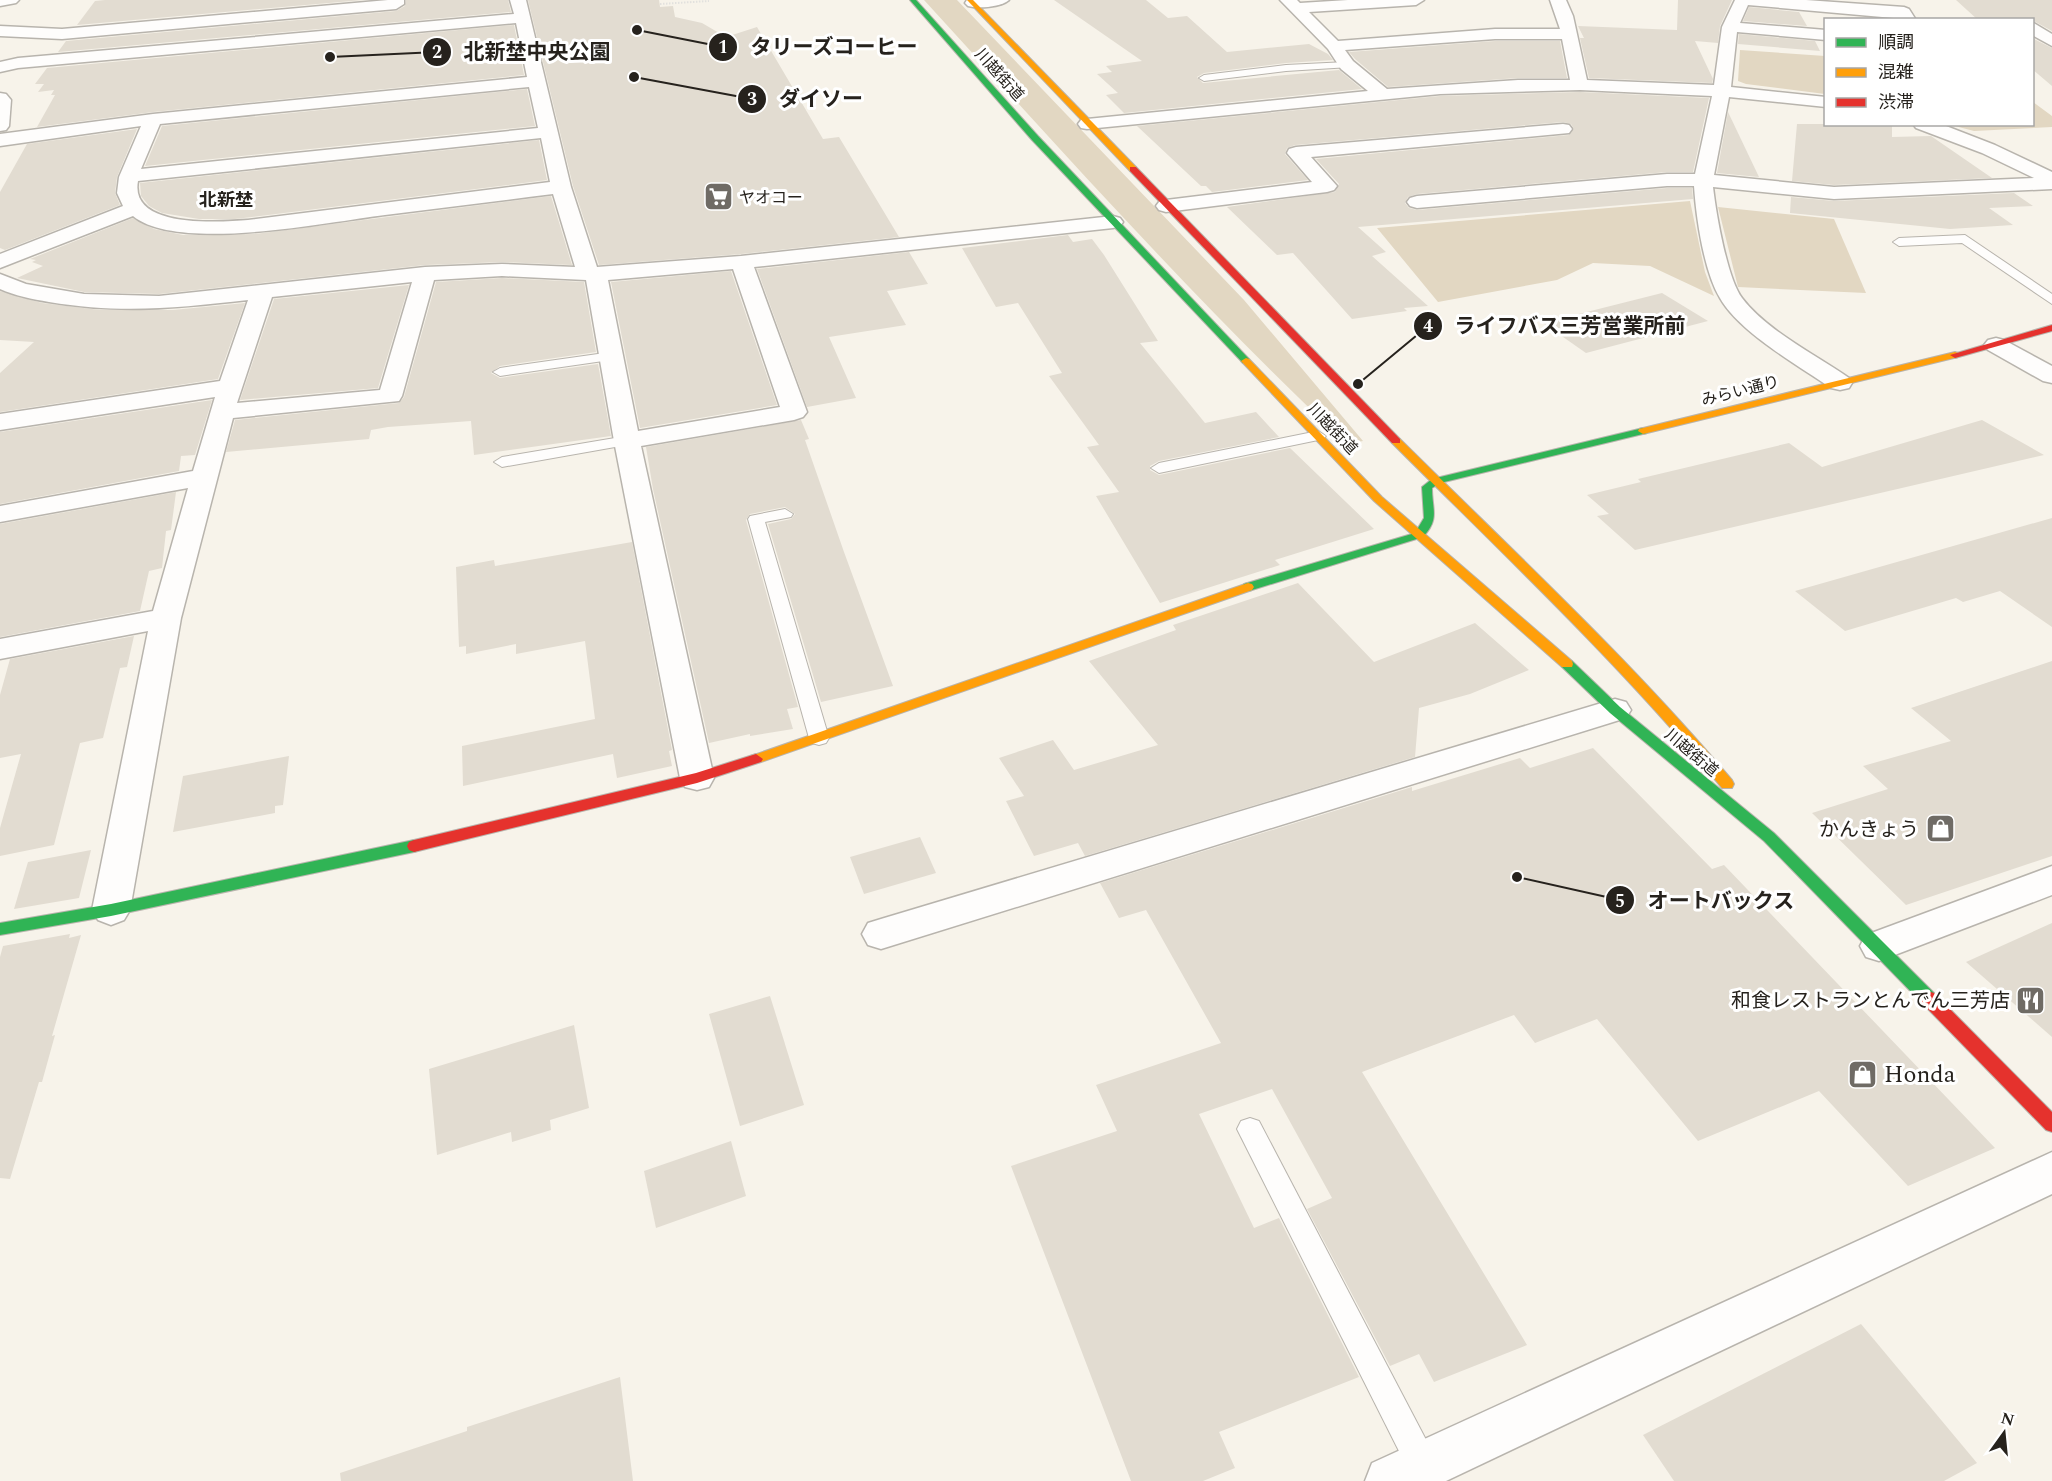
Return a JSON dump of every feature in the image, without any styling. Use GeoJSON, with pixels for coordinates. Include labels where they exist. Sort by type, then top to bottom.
{"type":"FeatureCollection","features":[{"type":"Feature","properties":{"kind":"main road","name":"川越街道"},"geometry":{"type":"LineString","coordinates":[[913,0],[952,46],[1113,222],[1378,499],[1569,664],[1615,710],[1769,837],[2052,1124]]}},
{"type":"Feature","properties":{"kind":"main road","name":"川越街道"},"geometry":{"type":"LineString","coordinates":[[972,1],[1166,206],[1436,481],[1601,644],[1688,735],[1769,837]]}},
{"type":"Feature","properties":{"kind":"main road","name":"みらい通り"},"geometry":{"type":"LineString","coordinates":[[1436,481],[1996,345],[2052,328]]}},
{"type":"Feature","properties":{"kind":"main road"},"geometry":{"type":"LineString","coordinates":[[0,928],[111,910],[460,836],[697,778],[819,738],[1220,595],[1419,535],[1428,529],[1431,520],[1426,494],[1427,487],[1436,481]]}},
{"type":"Feature","properties":{"kind":"street"},"geometry":{"type":"LineString","coordinates":[[0,1],[11,0]]}},
{"type":"Feature","properties":{"kind":"street"},"geometry":{"type":"LineString","coordinates":[[0,32],[62,34],[396,3],[396,0]]}},
{"type":"Feature","properties":{"kind":"street"},"geometry":{"type":"LineString","coordinates":[[972,1],[1001,0]]}},
{"type":"Feature","properties":{"kind":"street"},"geometry":{"type":"LineString","coordinates":[[1293,4],[1416,0]]}},
{"type":"Feature","properties":{"kind":"street"},"geometry":{"type":"LineString","coordinates":[[1558,0],[1565,16],[1580,85]]}},
{"type":"Feature","properties":{"kind":"street"},"geometry":{"type":"LineString","coordinates":[[1840,383],[1769,334],[1731,299],[1722,281],[1705,202],[1703,180],[1722,91],[1730,27],[1744,0],[1904,12],[1907,18]]}},
{"type":"Feature","properties":{"kind":"street"},"geometry":{"type":"LineString","coordinates":[[1293,4],[1334,46],[1347,65],[1382,94]]}},
{"type":"Feature","properties":{"kind":"street"},"geometry":{"type":"LineString","coordinates":[[0,67],[18,63],[520,9],[561,187],[592,274],[612,356],[627,441],[697,778]]}},
{"type":"Feature","properties":{"kind":"street"},"geometry":{"type":"LineString","coordinates":[[2034,20],[2052,20]]}},
{"type":"Feature","properties":{"kind":"street"},"geometry":{"type":"LineString","coordinates":[[1730,27],[1824,35]]}},
{"type":"Feature","properties":{"kind":"street"},"geometry":{"type":"LineString","coordinates":[[2034,29],[2049,48]]}},
{"type":"Feature","properties":{"kind":"street"},"geometry":{"type":"LineString","coordinates":[[1334,46],[1495,34],[1568,34]]}},
{"type":"Feature","properties":{"kind":"street"},"geometry":{"type":"LineString","coordinates":[[0,140],[153,119],[537,81]]}},
{"type":"Feature","properties":{"kind":"street"},"geometry":{"type":"LineString","coordinates":[[1088,124],[1440,89],[1580,85],[1722,91],[1824,102]]}},
{"type":"Feature","properties":{"kind":"street"},"geometry":{"type":"LineString","coordinates":[[1440,89],[1466,108]]}},
{"type":"Feature","properties":{"kind":"street"},"geometry":{"type":"LineString","coordinates":[[0,98],[2,119],[0,126]]}},
{"type":"Feature","properties":{"kind":"street"},"geometry":{"type":"LineString","coordinates":[[153,119],[130,176],[127,192],[133,208],[151,219],[180,225],[229,227],[561,187]]}},
{"type":"Feature","properties":{"kind":"street"},"geometry":{"type":"LineString","coordinates":[[1483,122],[1500,135]]}},
{"type":"Feature","properties":{"kind":"street"},"geometry":{"type":"LineString","coordinates":[[1928,126],[1970,140],[2014,159],[2052,181]]}},
{"type":"Feature","properties":{"kind":"street"},"geometry":{"type":"LineString","coordinates":[[1166,206],[1327,186],[1296,153],[1563,129]]}},
{"type":"Feature","properties":{"kind":"street"},"geometry":{"type":"LineString","coordinates":[[130,176],[548,132]]}},
{"type":"Feature","properties":{"kind":"street"},"geometry":{"type":"LineString","coordinates":[[1417,202],[1667,180],[1703,180],[1834,193],[2052,181]]}},
{"type":"Feature","properties":{"kind":"street"},"geometry":{"type":"LineString","coordinates":[[0,262],[133,208]]}},
{"type":"Feature","properties":{"kind":"street"},"geometry":{"type":"LineString","coordinates":[[0,281],[20,290],[84,301],[159,303],[425,274],[502,270],[592,274],[741,262],[1113,222]]}},
{"type":"Feature","properties":{"kind":"street"},"geometry":{"type":"LineString","coordinates":[[627,441],[794,412],[741,262]]}},
{"type":"Feature","properties":{"kind":"street"},"geometry":{"type":"LineString","coordinates":[[222,412],[390,396],[425,274]]}},
{"type":"Feature","properties":{"kind":"street"},"geometry":{"type":"LineString","coordinates":[[111,910],[166,618],[222,412],[262,293]]}},
{"type":"Feature","properties":{"kind":"street"},"geometry":{"type":"LineString","coordinates":[[1996,345],[2052,376]]}},
{"type":"Feature","properties":{"kind":"street"},"geometry":{"type":"LineString","coordinates":[[0,422],[232,387]]}},
{"type":"Feature","properties":{"kind":"street"},"geometry":{"type":"LineString","coordinates":[[0,514],[204,477]]}},
{"type":"Feature","properties":{"kind":"street"},"geometry":{"type":"LineString","coordinates":[[0,650],[166,618]]}},
{"type":"Feature","properties":{"kind":"street"},"geometry":{"type":"LineString","coordinates":[[881,933],[1615,710]]}},
{"type":"Feature","properties":{"kind":"street"},"geometry":{"type":"LineString","coordinates":[[1879,946],[2052,880]]}},
{"type":"Feature","properties":{"kind":"street"},"geometry":{"type":"LineString","coordinates":[[1406,1473],[2052,1172]]}},
{"type":"Feature","properties":{"kind":"lane"},"geometry":{"type":"LineString","coordinates":[[1204,78],[1286,68],[1347,65]]}},
{"type":"Feature","properties":{"kind":"lane"},"geometry":{"type":"LineString","coordinates":[[1899,242],[1965,239],[2052,300]]}},
{"type":"Feature","properties":{"kind":"lane"},"geometry":{"type":"LineString","coordinates":[[501,372],[612,356]]}},
{"type":"Feature","properties":{"kind":"lane"},"geometry":{"type":"LineString","coordinates":[[1159,468],[1318,436]]}},
{"type":"Feature","properties":{"kind":"lane"},"geometry":{"type":"LineString","coordinates":[[502,462],[627,441]]}},
{"type":"Feature","properties":{"kind":"lane"},"geometry":{"type":"LineString","coordinates":[[785,514],[756,519],[819,738]]}},
{"type":"Feature","properties":{"kind":"lane"},"geometry":{"type":"LineString","coordinates":[[1250,1129],[1406,1473]]}},
{"type":"Feature","properties":{"kind":"path"},"geometry":{"type":"LineString","coordinates":[[660,4],[709,1]]}},
{"type":"Feature","properties":{"kind":"shaded area"},"geometry":{"type":"Polygon","coordinates":[[[924,0],[957,0],[1244,300],[1363,441],[1347,444],[1237,337],[1131,226],[924,0]]]}},
{"type":"Feature","properties":{"kind":"shaded area"},"geometry":{"type":"Polygon","coordinates":[[[1740,50],[1824,56],[1824,94],[1738,81],[1740,50]]]}},
{"type":"Feature","properties":{"kind":"shaded area"},"geometry":{"type":"Polygon","coordinates":[[[2034,103],[2052,116],[2052,127],[1974,131],[1955,126],[2034,126],[2034,103]]]}},
{"type":"Feature","properties":{"kind":"shaded area"},"geometry":{"type":"Polygon","coordinates":[[[1690,201],[1705,272],[1714,296],[1650,266],[1593,263],[1557,280],[1438,302],[1377,228],[1690,201]]]}},
{"type":"Feature","properties":{"kind":"shaded area"},"geometry":{"type":"Polygon","coordinates":[[[1718,207],[1834,219],[1866,293],[1738,287],[1718,207]]]}},
{"type":"Feature","properties":{"kind":"building"},"geometry":{"type":"Polygon","coordinates":[[[363,0],[77,25],[95,1],[363,0]]]}},
{"type":"Feature","properties":{"kind":"building"},"geometry":{"type":"Polygon","coordinates":[[[406,0],[508,0],[511,12],[58,52],[66,41],[396,11],[405,6],[406,0]]]}},
{"type":"Feature","properties":{"kind":"building"},"geometry":{"type":"Polygon","coordinates":[[[528,0],[659,0],[660,7],[673,6],[675,17],[702,23],[726,37],[757,27],[823,139],[839,137],[899,237],[741,254],[599,265],[573,186],[528,0]]]}},
{"type":"Feature","properties":{"kind":"building"},"geometry":{"type":"Polygon","coordinates":[[[1054,0],[1146,0],[1168,18],[1187,16],[1227,52],[1309,44],[1328,54],[1333,60],[1204,73],[1197,77],[1203,83],[1339,70],[1362,89],[1124,113],[1106,95],[1118,93],[1097,74],[1112,72],[1106,66],[1142,61],[1054,0]]]}},
{"type":"Feature","properties":{"kind":"building"},"geometry":{"type":"Polygon","coordinates":[[[1678,0],[1732,0],[1720,26],[1718,43],[1695,41],[1713,79],[1712,83],[1589,78],[1580,38],[1584,38],[1578,26],[1677,30],[1678,0]]]}},
{"type":"Feature","properties":{"kind":"building"},"geometry":{"type":"Polygon","coordinates":[[[1956,0],[2052,0],[2052,31],[2034,21],[2034,18],[1976,18],[1956,0]]]}},
{"type":"Feature","properties":{"kind":"building"},"geometry":{"type":"Polygon","coordinates":[[[1749,7],[1799,12],[1807,26],[1743,21],[1749,7]]]}},
{"type":"Feature","properties":{"kind":"building"},"geometry":{"type":"Polygon","coordinates":[[[514,25],[524,75],[153,112],[37,127],[55,95],[51,95],[54,90],[38,92],[44,84],[35,84],[47,68],[514,25]]]}},
{"type":"Feature","properties":{"kind":"building"},"geometry":{"type":"Polygon","coordinates":[[[1739,34],[1815,41],[1820,51],[1738,44],[1739,34]]]}},
{"type":"Feature","properties":{"kind":"building"},"geometry":{"type":"Polygon","coordinates":[[[2034,39],[2052,48],[2052,86],[2034,71],[2034,39]]]}},
{"type":"Feature","properties":{"kind":"building"},"geometry":{"type":"Polygon","coordinates":[[[1495,41],[1560,41],[1567,78],[1518,78],[1388,87],[1349,52],[1495,41]]]}},
{"type":"Feature","properties":{"kind":"building"},"geometry":{"type":"Polygon","coordinates":[[[527,89],[535,126],[145,166],[162,126],[527,89]]]}},
{"type":"Feature","properties":{"kind":"building"},"geometry":{"type":"Polygon","coordinates":[[[1580,92],[1709,98],[1693,172],[1667,172],[1417,194],[1408,197],[1405,203],[1409,208],[1417,210],[1667,188],[1692,188],[1693,199],[1358,227],[1386,252],[1372,256],[1428,306],[1404,308],[1407,311],[1352,319],[1293,253],[1277,255],[1227,207],[1335,192],[1339,184],[1316,159],[1569,135],[1574,129],[1571,124],[1563,122],[1295,145],[1287,148],[1285,154],[1308,180],[1212,192],[1206,186],[1201,186],[1137,126],[1440,96],[1580,92]]]}},
{"type":"Feature","properties":{"kind":"building"},"geometry":{"type":"Polygon","coordinates":[[[1728,112],[1759,177],[1717,173],[1728,112]]]}},
{"type":"Feature","properties":{"kind":"building"},"geometry":{"type":"Polygon","coordinates":[[[1797,124],[1892,126],[1892,137],[1931,136],[1992,178],[1834,185],[1792,181],[1797,124]]]}},
{"type":"Feature","properties":{"kind":"building"},"geometry":{"type":"Polygon","coordinates":[[[137,129],[117,177],[115,193],[120,205],[5,250],[0,248],[0,192],[27,144],[137,129]]]}},
{"type":"Feature","properties":{"kind":"building"},"geometry":{"type":"Polygon","coordinates":[[[539,140],[547,180],[235,219],[199,219],[162,213],[149,206],[141,196],[140,183],[539,140]]]}},
{"type":"Feature","properties":{"kind":"building"},"geometry":{"type":"Polygon","coordinates":[[[2014,193],[2033,206],[1989,208],[2013,225],[1950,229],[1790,213],[1791,197],[1834,201],[2014,193]]]}},
{"type":"Feature","properties":{"kind":"building"},"geometry":{"type":"Polygon","coordinates":[[[551,196],[572,265],[502,262],[425,265],[159,294],[84,292],[17,278],[43,266],[32,262],[36,260],[30,259],[133,218],[154,229],[183,235],[255,234],[551,196]]]}},
{"type":"Feature","properties":{"kind":"building"},"geometry":{"type":"Polygon","coordinates":[[[1068,235],[1073,242],[1092,239],[1104,255],[1158,341],[1140,343],[1205,423],[1256,412],[1279,437],[1159,461],[1150,466],[1150,470],[1159,475],[1290,448],[1374,529],[1275,560],[1280,565],[1160,603],[1096,496],[1119,492],[1087,447],[1099,445],[1049,376],[1062,373],[1018,303],[996,307],[962,248],[1068,235]]]}},
{"type":"Feature","properties":{"kind":"building"},"geometry":{"type":"Polygon","coordinates":[[[909,252],[928,284],[887,291],[906,325],[829,337],[856,398],[807,407],[757,269],[909,252]]]}},
{"type":"Feature","properties":{"kind":"building"},"geometry":{"type":"Polygon","coordinates":[[[731,271],[777,405],[640,428],[611,282],[731,271]]]}},
{"type":"Feature","properties":{"kind":"building"},"geometry":{"type":"Polygon","coordinates":[[[502,278],[584,282],[596,352],[500,366],[491,373],[500,378],[598,364],[611,436],[474,455],[471,421],[371,430],[369,439],[226,452],[235,420],[399,403],[404,397],[436,282],[502,278]]]}},
{"type":"Feature","properties":{"kind":"building"},"geometry":{"type":"Polygon","coordinates":[[[409,285],[378,388],[240,400],[274,299],[409,285]]]}},
{"type":"Feature","properties":{"kind":"building"},"geometry":{"type":"Polygon","coordinates":[[[0,291],[42,303],[100,310],[173,310],[245,303],[218,379],[0,412],[0,373],[34,342],[0,340],[0,291]]]}},
{"type":"Feature","properties":{"kind":"building"},"geometry":{"type":"Polygon","coordinates":[[[1662,293],[1708,321],[1586,353],[1543,323],[1662,293]]]}},
{"type":"Feature","properties":{"kind":"building"},"geometry":{"type":"Polygon","coordinates":[[[212,400],[195,455],[181,456],[179,471],[0,504],[0,432],[212,400]]]}},
{"type":"Feature","properties":{"kind":"building"},"geometry":{"type":"Polygon","coordinates":[[[801,420],[809,439],[805,440],[893,686],[821,702],[768,524],[791,519],[795,514],[785,507],[750,514],[746,520],[798,707],[787,709],[793,729],[750,736],[750,734],[709,743],[653,489],[646,447],[801,420]]]}},
{"type":"Feature","properties":{"kind":"building"},"geometry":{"type":"Polygon","coordinates":[[[1982,420],[2044,455],[1635,550],[1597,516],[1609,514],[1587,495],[1641,482],[1638,479],[1789,443],[1822,467],[1982,420]]]}},
{"type":"Feature","properties":{"kind":"building"},"geometry":{"type":"Polygon","coordinates":[[[176,492],[171,530],[166,531],[162,568],[149,571],[140,611],[0,637],[0,524],[176,492]]]}},
{"type":"Feature","properties":{"kind":"building"},"geometry":{"type":"Polygon","coordinates":[[[2052,518],[2052,627],[2000,591],[1963,602],[1956,598],[1845,631],[1795,591],[2052,518]]]}},
{"type":"Feature","properties":{"kind":"building"},"geometry":{"type":"Polygon","coordinates":[[[632,542],[672,750],[669,751],[672,766],[617,778],[613,754],[463,786],[462,746],[595,719],[585,641],[516,654],[516,644],[466,654],[466,646],[459,647],[456,567],[494,560],[495,566],[632,542]]]}},
{"type":"Feature","properties":{"kind":"building"},"geometry":{"type":"Polygon","coordinates":[[[1298,583],[1374,662],[1475,623],[1529,670],[1470,694],[1419,708],[1415,757],[1085,856],[1078,843],[1034,856],[1006,801],[1024,796],[999,758],[1053,740],[1074,770],[1158,745],[1089,661],[1176,630],[1173,625],[1298,583]]]}},
{"type":"Feature","properties":{"kind":"building"},"geometry":{"type":"Polygon","coordinates":[[[134,636],[127,667],[120,668],[103,738],[80,743],[54,845],[0,856],[0,828],[21,754],[0,758],[0,695],[10,659],[134,636]]]}},
{"type":"Feature","properties":{"kind":"building","name":"かんきょう"},"geometry":{"type":"Polygon","coordinates":[[[2052,661],[2052,856],[1906,905],[1812,813],[1888,789],[1863,766],[1951,741],[1911,708],[2052,661]]]}},
{"type":"Feature","properties":{"kind":"building"},"geometry":{"type":"Polygon","coordinates":[[[1593,748],[1712,869],[1724,865],[1995,1148],[1908,1186],[1819,1091],[1698,1141],[1597,1019],[1535,1043],[1514,1015],[1362,1072],[1527,1345],[1434,1382],[1419,1354],[1390,1366],[1307,1209],[1332,1198],[1272,1089],[1199,1114],[1254,1228],[1279,1218],[1359,1377],[1219,1432],[1235,1468],[1203,1481],[1131,1481],[1011,1166],[1117,1131],[1096,1085],[1221,1043],[1146,910],[1119,918],[1100,883],[1412,787],[1412,791],[1520,758],[1530,768],[1593,748]]]}},
{"type":"Feature","properties":{"kind":"building"},"geometry":{"type":"Polygon","coordinates":[[[289,756],[283,805],[275,806],[275,813],[173,832],[183,776],[289,756]]]}},
{"type":"Feature","properties":{"kind":"building"},"geometry":{"type":"Polygon","coordinates":[[[920,837],[936,873],[864,894],[850,857],[920,837]]]}},
{"type":"Feature","properties":{"kind":"building"},"geometry":{"type":"Polygon","coordinates":[[[91,850],[79,898],[14,909],[28,862],[91,850]]]}},
{"type":"Feature","properties":{"kind":"building","name":"和食レストランとんでん三芳店"},"geometry":{"type":"Polygon","coordinates":[[[2052,923],[2052,1037],[1966,962],[2052,923]]]}},
{"type":"Feature","properties":{"kind":"building"},"geometry":{"type":"Polygon","coordinates":[[[70,934],[69,938],[81,935],[52,1036],[55,1035],[42,1082],[39,1082],[10,1179],[0,1178],[0,957],[3,946],[70,934]]]}},
{"type":"Feature","properties":{"kind":"building"},"geometry":{"type":"Polygon","coordinates":[[[770,996],[804,1105],[740,1126],[709,1014],[770,996]]]}},
{"type":"Feature","properties":{"kind":"building"},"geometry":{"type":"Polygon","coordinates":[[[574,1025],[589,1108],[550,1120],[551,1130],[512,1142],[511,1132],[437,1155],[429,1069],[574,1025]]]}},
{"type":"Feature","properties":{"kind":"building"},"geometry":{"type":"Polygon","coordinates":[[[731,1141],[746,1196],[656,1228],[644,1171],[731,1141]]]}},
{"type":"Feature","properties":{"kind":"building"},"geometry":{"type":"Polygon","coordinates":[[[1861,1324],[1977,1463],[1944,1481],[1674,1481],[1643,1435],[1861,1324]]]}},
{"type":"Feature","properties":{"kind":"building"},"geometry":{"type":"Polygon","coordinates":[[[620,1377],[633,1481],[341,1481],[340,1473],[467,1431],[467,1427],[620,1377]]]}},
{"type":"Feature","properties":{"kind":"traffic: fast"},"geometry":{"type":"LineString","coordinates":[[913,0],[1035,138],[1246,361]]}},
{"type":"Feature","properties":{"kind":"traffic: fast"},"geometry":{"type":"LineString","coordinates":[[1248,587],[1419,535],[1425,529],[1429,518],[1427,487],[1436,481],[1643,431]]}},
{"type":"Feature","properties":{"kind":"traffic: fast"},"geometry":{"type":"LineString","coordinates":[[1567,664],[1615,710],[1769,837],[1928,998]]}},
{"type":"Feature","properties":{"kind":"traffic: fast"},"geometry":{"type":"LineString","coordinates":[[0,929],[111,910],[414,846]]}},
{"type":"Feature","properties":{"kind":"traffic: slow"},"geometry":{"type":"LineString","coordinates":[[970,0],[1133,169]]}},
{"type":"Feature","properties":{"kind":"traffic: slow"},"geometry":{"type":"LineString","coordinates":[[1643,431],[1955,355]]}},
{"type":"Feature","properties":{"kind":"traffic: slow"},"geometry":{"type":"LineString","coordinates":[[1246,361],[1378,499],[1567,664]]}},
{"type":"Feature","properties":{"kind":"traffic: slow"},"geometry":{"type":"LineString","coordinates":[[1396,441],[1608,651],[1689,738],[1727,784]]}},
{"type":"Feature","properties":{"kind":"traffic: slow"},"geometry":{"type":"LineString","coordinates":[[756,759],[1248,587]]}},
{"type":"Feature","properties":{"kind":"traffic: jam"},"geometry":{"type":"LineString","coordinates":[[1133,169],[1396,441]]}},
{"type":"Feature","properties":{"kind":"traffic: jam"},"geometry":{"type":"LineString","coordinates":[[1955,355],[2052,328]]}},
{"type":"Feature","properties":{"kind":"traffic: jam"},"geometry":{"type":"LineString","coordinates":[[414,846],[697,778],[756,759]]}},
{"type":"Feature","properties":{"kind":"traffic: jam"},"geometry":{"type":"LineString","coordinates":[[1928,998],[2052,1124]]}},
{"type":"Feature","properties":{"kind":"place","name":"タリーズコーヒー"},"geometry":{"type":"Point","coordinates":[637,30]}},
{"type":"Feature","properties":{"kind":"place","name":"北新埜中央公園"},"geometry":{"type":"Point","coordinates":[330,57]}},
{"type":"Feature","properties":{"kind":"place","name":"ダイソー"},"geometry":{"type":"Point","coordinates":[634,77]}},
{"type":"Feature","properties":{"kind":"place","name":"ヤオコー"},"geometry":{"type":"Point","coordinates":[718,197]}},
{"type":"Feature","properties":{"kind":"place","name":"ライフバス三芳営業所前"},"geometry":{"type":"Point","coordinates":[1358,384]}},
{"type":"Feature","properties":{"kind":"place","name":"かんきょう"},"geometry":{"type":"Point","coordinates":[1940,829]}},
{"type":"Feature","properties":{"kind":"place","name":"オートバックス"},"geometry":{"type":"Point","coordinates":[1517,877]}},
{"type":"Feature","properties":{"kind":"place","name":"和食レストランとんでん三芳店"},"geometry":{"type":"Point","coordinates":[2031,1000]}},
{"type":"Feature","properties":{"kind":"place","name":"Honda"},"geometry":{"type":"Point","coordinates":[1863,1074]}},
{"type":"Feature","properties":{"kind":"district","name":"北新埜"},"geometry":{"type":"Point","coordinates":[226,200]}}]}
